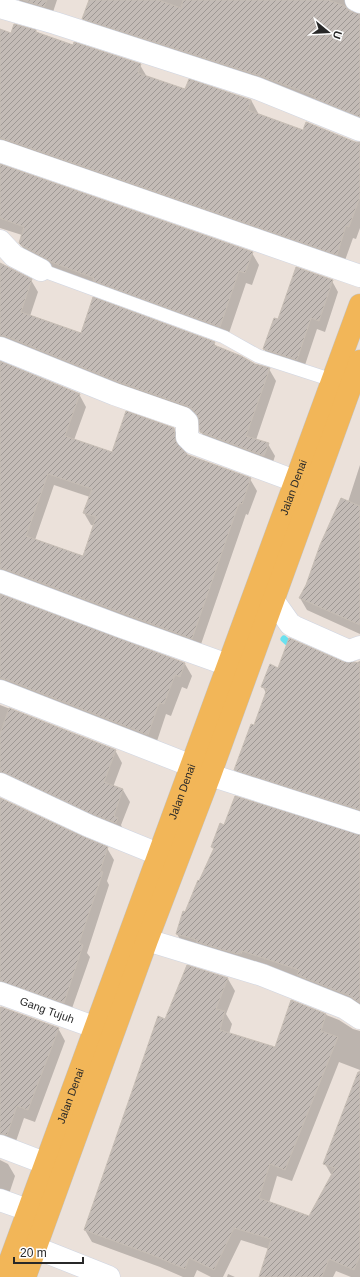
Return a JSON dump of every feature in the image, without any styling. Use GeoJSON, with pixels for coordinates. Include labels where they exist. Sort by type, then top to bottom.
{"type":"FeatureCollection","features":[{"type":"Feature","properties":{"kind":"main road","name":"Jalan Denai"},"geometry":{"type":"LineString","coordinates":[[4,1277],[28,1210],[55,1167],[147,940],[201,771],[264,596],[354,358],[360,305]]}},
{"type":"Feature","properties":{"kind":"main road","name":"Jalan Denai"},"geometry":{"type":"LineString","coordinates":[[25,1277],[36,1248],[55,1167],[94,1027],[158,854],[201,771],[228,665],[264,596],[295,481],[332,380],[354,358]]}},
{"type":"Feature","properties":{"kind":"street"},"geometry":{"type":"LineString","coordinates":[[356,0],[360,2]]}},
{"type":"Feature","properties":{"kind":"street"},"geometry":{"type":"LineString","coordinates":[[0,7],[256,88],[360,130]]}},
{"type":"Feature","properties":{"kind":"street"},"geometry":{"type":"LineString","coordinates":[[0,150],[360,276]]}},
{"type":"Feature","properties":{"kind":"street"},"geometry":{"type":"LineString","coordinates":[[0,242],[14,256],[41,270]]}},
{"type":"Feature","properties":{"kind":"street"},"geometry":{"type":"LineString","coordinates":[[0,348],[114,394],[183,418],[187,422],[187,437],[193,443],[295,481]]}},
{"type":"Feature","properties":{"kind":"street"},"geometry":{"type":"LineString","coordinates":[[0,581],[228,665]]}},
{"type":"Feature","properties":{"kind":"street"},"geometry":{"type":"LineString","coordinates":[[264,596],[290,624],[295,627],[349,651],[360,647]]}},
{"type":"Feature","properties":{"kind":"street"},"geometry":{"type":"LineString","coordinates":[[0,691],[201,771],[360,823]]}},
{"type":"Feature","properties":{"kind":"street"},"geometry":{"type":"LineString","coordinates":[[0,784],[89,826],[158,854]]}},
{"type":"Feature","properties":{"kind":"street"},"geometry":{"type":"LineString","coordinates":[[147,940],[262,976],[345,1008],[360,1018]]}},
{"type":"Feature","properties":{"kind":"street","name":"Gang Tujuh"},"geometry":{"type":"LineString","coordinates":[[0,993],[94,1027]]}},
{"type":"Feature","properties":{"kind":"street"},"geometry":{"type":"LineString","coordinates":[[0,1146],[55,1167]]}},
{"type":"Feature","properties":{"kind":"street"},"geometry":{"type":"LineString","coordinates":[[0,1200],[28,1210]]}},
{"type":"Feature","properties":{"kind":"street"},"geometry":{"type":"LineString","coordinates":[[36,1248],[109,1277]]}},
{"type":"Feature","properties":{"kind":"lane"},"geometry":{"type":"LineString","coordinates":[[41,270],[224,337],[258,356],[332,380]]}},
{"type":"Feature","properties":{"kind":"building"},"geometry":{"type":"Polygon","coordinates":[[[23,0],[47,0],[44,7],[23,0]]]}},
{"type":"Feature","properties":{"kind":"building"},"geometry":{"type":"Polygon","coordinates":[[[89,0],[158,0],[181,8],[183,0],[328,0],[345,6],[350,11],[360,14],[360,117],[314,98],[315,96],[260,76],[82,19],[89,0]]]}},
{"type":"Feature","properties":{"kind":"building"},"geometry":{"type":"Polygon","coordinates":[[[14,24],[36,30],[36,32],[73,45],[74,42],[141,64],[138,73],[185,89],[189,79],[251,100],[248,110],[303,130],[306,122],[355,142],[360,142],[360,197],[349,227],[346,226],[337,255],[4,139],[0,139],[0,29],[11,33],[14,24]]]}},
{"type":"Feature","properties":{"kind":"building"},"geometry":{"type":"Polygon","coordinates":[[[0,164],[253,252],[245,273],[239,271],[220,327],[93,281],[94,278],[51,262],[22,246],[19,243],[24,227],[0,218],[0,164]]]}},
{"type":"Feature","properties":{"kind":"building"},"geometry":{"type":"Polygon","coordinates":[[[0,263],[32,279],[21,312],[81,333],[93,297],[215,342],[214,345],[241,356],[255,364],[270,368],[246,436],[269,443],[264,456],[200,432],[198,417],[192,409],[187,406],[118,382],[5,336],[0,336],[0,263]]]}},
{"type":"Feature","properties":{"kind":"building"},"geometry":{"type":"Polygon","coordinates":[[[296,267],[333,280],[319,321],[311,318],[297,360],[263,349],[274,318],[278,319],[296,267]]]}},
{"type":"Feature","properties":{"kind":"building"},"geometry":{"type":"Polygon","coordinates":[[[0,361],[80,394],[65,436],[112,452],[126,411],[174,428],[176,442],[188,455],[251,478],[242,504],[239,503],[192,639],[4,569],[0,569],[0,361]],[[48,474],[26,536],[83,556],[96,517],[83,513],[92,489],[48,474]]]}},
{"type":"Feature","properties":{"kind":"building"},"geometry":{"type":"Polygon","coordinates":[[[341,498],[360,506],[360,625],[299,598],[306,585],[320,545],[341,498]]]}},
{"type":"Feature","properties":{"kind":"building"},"geometry":{"type":"Polygon","coordinates":[[[0,594],[185,663],[180,677],[175,675],[164,704],[159,703],[148,735],[5,679],[0,679],[0,594]]]}},
{"type":"Feature","properties":{"kind":"building"},"geometry":{"type":"Polygon","coordinates":[[[289,638],[344,662],[355,662],[360,664],[360,810],[234,770],[251,724],[254,725],[267,689],[261,687],[270,664],[278,668],[289,638]]]}},
{"type":"Feature","properties":{"kind":"building"},"geometry":{"type":"Polygon","coordinates":[[[9,708],[116,750],[104,782],[123,789],[114,816],[118,818],[116,823],[94,815],[0,772],[0,734],[9,708]]]}},
{"type":"Feature","properties":{"kind":"building"},"geometry":{"type":"Polygon","coordinates":[[[235,796],[360,835],[360,1003],[350,996],[297,975],[299,970],[242,951],[241,954],[238,954],[196,942],[197,940],[176,934],[183,911],[185,912],[198,880],[199,881],[214,848],[211,847],[220,823],[224,825],[235,796]]]}},
{"type":"Feature","properties":{"kind":"building"},"geometry":{"type":"Polygon","coordinates":[[[0,798],[108,847],[100,871],[103,872],[79,943],[83,945],[64,1003],[0,981],[0,798]]]}},
{"type":"Feature","properties":{"kind":"building"},"geometry":{"type":"Polygon","coordinates":[[[187,965],[228,978],[216,1009],[225,1011],[220,1030],[275,1047],[291,1000],[326,1014],[321,1031],[338,1037],[285,1170],[270,1164],[259,1198],[309,1216],[335,1168],[323,1164],[358,1072],[360,1072],[360,1256],[354,1270],[329,1259],[322,1277],[259,1277],[271,1239],[234,1228],[214,1270],[189,1258],[185,1269],[84,1230],[158,1016],[165,1019],[187,965]]]}},
{"type":"Feature","properties":{"kind":"building"},"geometry":{"type":"Polygon","coordinates":[[[1,1007],[59,1028],[28,1110],[17,1106],[7,1135],[0,1134],[1,1007]]]}},
{"type":"Feature","properties":{"kind":"waterway"},"geometry":{"type":"LineString","coordinates":[[284,639],[294,648]]}}]}
